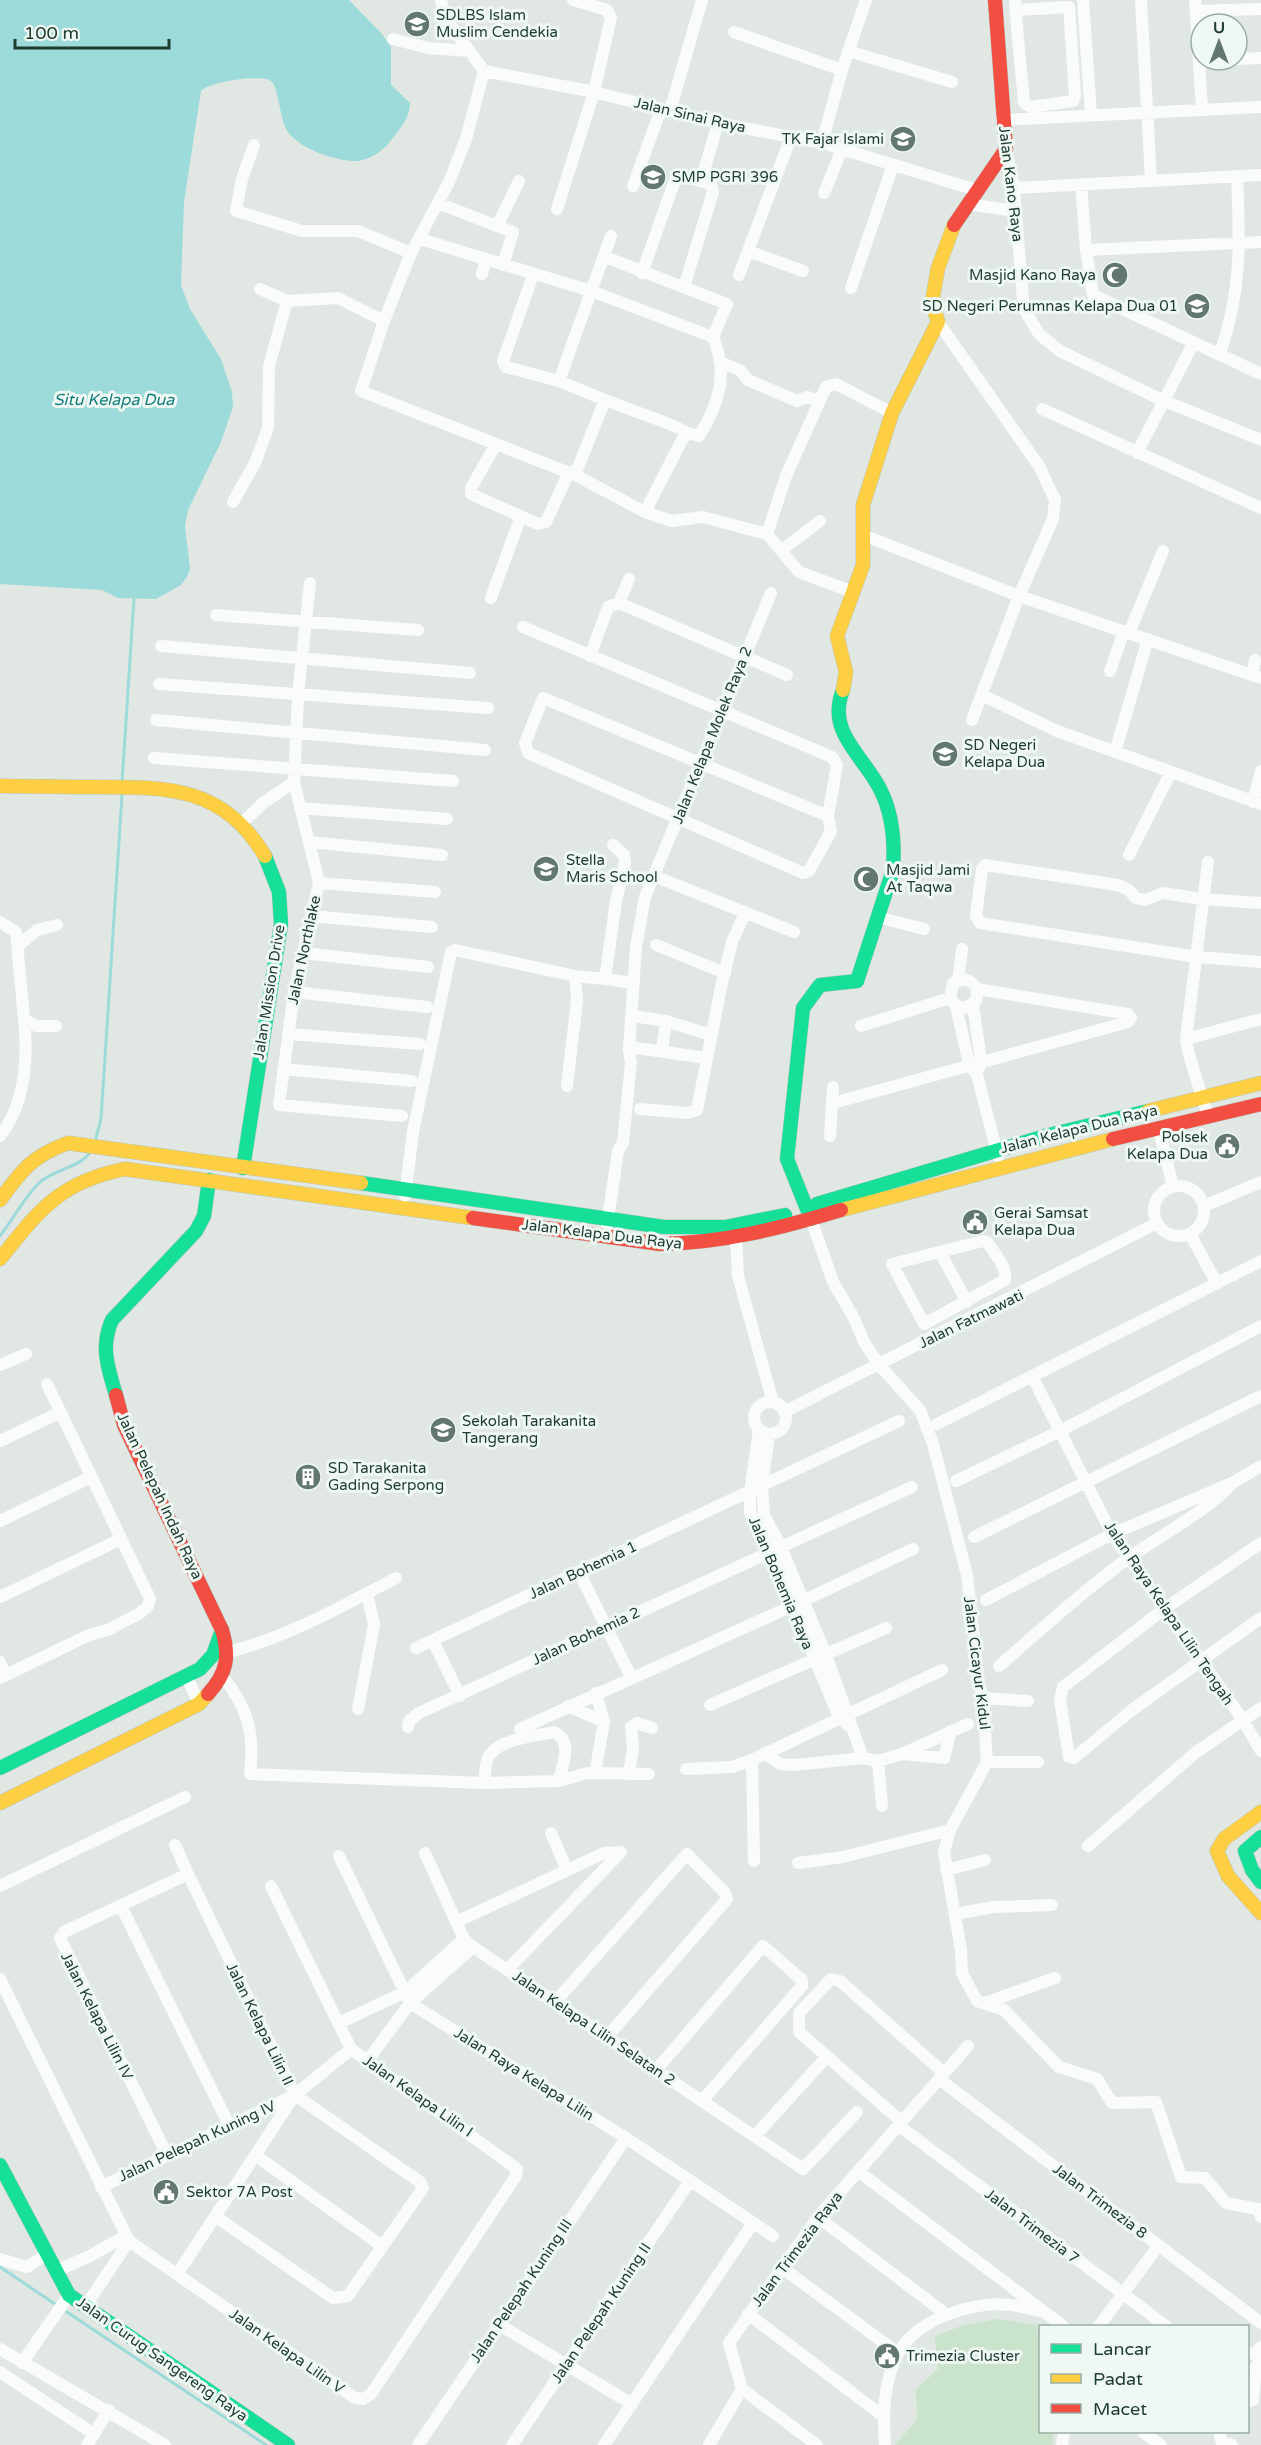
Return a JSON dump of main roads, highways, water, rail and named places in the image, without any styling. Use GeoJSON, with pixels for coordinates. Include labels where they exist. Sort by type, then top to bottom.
{"type":"FeatureCollection","features":[{"type":"Feature","properties":{"kind":"water","name":"Situ Kelapa Dua"},"geometry":{"type":"Polygon","coordinates":[[[0,0],[349,0],[382,34],[391,47],[391,85],[410,103],[406,120],[386,146],[367,159],[349,161],[310,149],[288,132],[276,89],[271,81],[257,78],[235,80],[201,91],[184,202],[181,285],[190,309],[221,359],[232,392],[233,407],[221,442],[188,510],[185,526],[190,569],[187,577],[181,585],[156,599],[118,598],[102,590],[0,584],[0,0]]]}},
{"type":"Feature","properties":{"kind":"waterway"},"geometry":{"type":"LineString","coordinates":[[122,782],[134,599]]}},
{"type":"Feature","properties":{"kind":"waterway"},"geometry":{"type":"LineString","coordinates":[[96,1138],[101,1119],[122,795]]}},
{"type":"Feature","properties":{"kind":"waterway"},"geometry":{"type":"LineString","coordinates":[[0,1236],[39,1183],[52,1174],[80,1162],[90,1152]]}},
{"type":"Feature","properties":{"kind":"waterway"},"geometry":{"type":"LineString","coordinates":[[0,2267],[58,2306]]}},
{"type":"Feature","properties":{"kind":"waterway"},"geometry":{"type":"LineString","coordinates":[[64,2310],[266,2445]]}},
{"type":"Feature","properties":{"kind":"place","name":"SDLBS Islam Muslim Cendekia"},"geometry":{"type":"Point","coordinates":[417,24]}},
{"type":"Feature","properties":{"kind":"place","name":"TK Fajar Islami"},"geometry":{"type":"Point","coordinates":[903,139]}},
{"type":"Feature","properties":{"kind":"place","name":"SMP PGRI 396"},"geometry":{"type":"Point","coordinates":[653,177]}},
{"type":"Feature","properties":{"kind":"place","name":"Masjid Kano Raya"},"geometry":{"type":"Point","coordinates":[1115,275]}},
{"type":"Feature","properties":{"kind":"place","name":"SD Negeri Perumnas Kelapa Dua 01"},"geometry":{"type":"Point","coordinates":[1197,306]}},
{"type":"Feature","properties":{"kind":"place","name":"SD Negeri Kelapa Dua"},"geometry":{"type":"Point","coordinates":[945,754]}},
{"type":"Feature","properties":{"kind":"place","name":"Stella Maris School"},"geometry":{"type":"Point","coordinates":[546,869]}},
{"type":"Feature","properties":{"kind":"place","name":"Masjid Jami At Taqwa"},"geometry":{"type":"Point","coordinates":[866,879]}},
{"type":"Feature","properties":{"kind":"place","name":"Polsek Kelapa Dua"},"geometry":{"type":"Point","coordinates":[1227,1146]}},
{"type":"Feature","properties":{"kind":"place","name":"Gerai Samsat Kelapa Dua"},"geometry":{"type":"Point","coordinates":[975,1222]}},
{"type":"Feature","properties":{"kind":"place","name":"Sekolah Tarakanita Tangerang"},"geometry":{"type":"Point","coordinates":[443,1430]}},
{"type":"Feature","properties":{"kind":"place","name":"SD Tarakanita Gading Serpong"},"geometry":{"type":"Point","coordinates":[308,1477]}},
{"type":"Feature","properties":{"kind":"place","name":"Sektor 7A Post"},"geometry":{"type":"Point","coordinates":[166,2192]}},
{"type":"Feature","properties":{"kind":"place","name":"Trimezia Cluster"},"geometry":{"type":"Point","coordinates":[887,2356]}}]}
